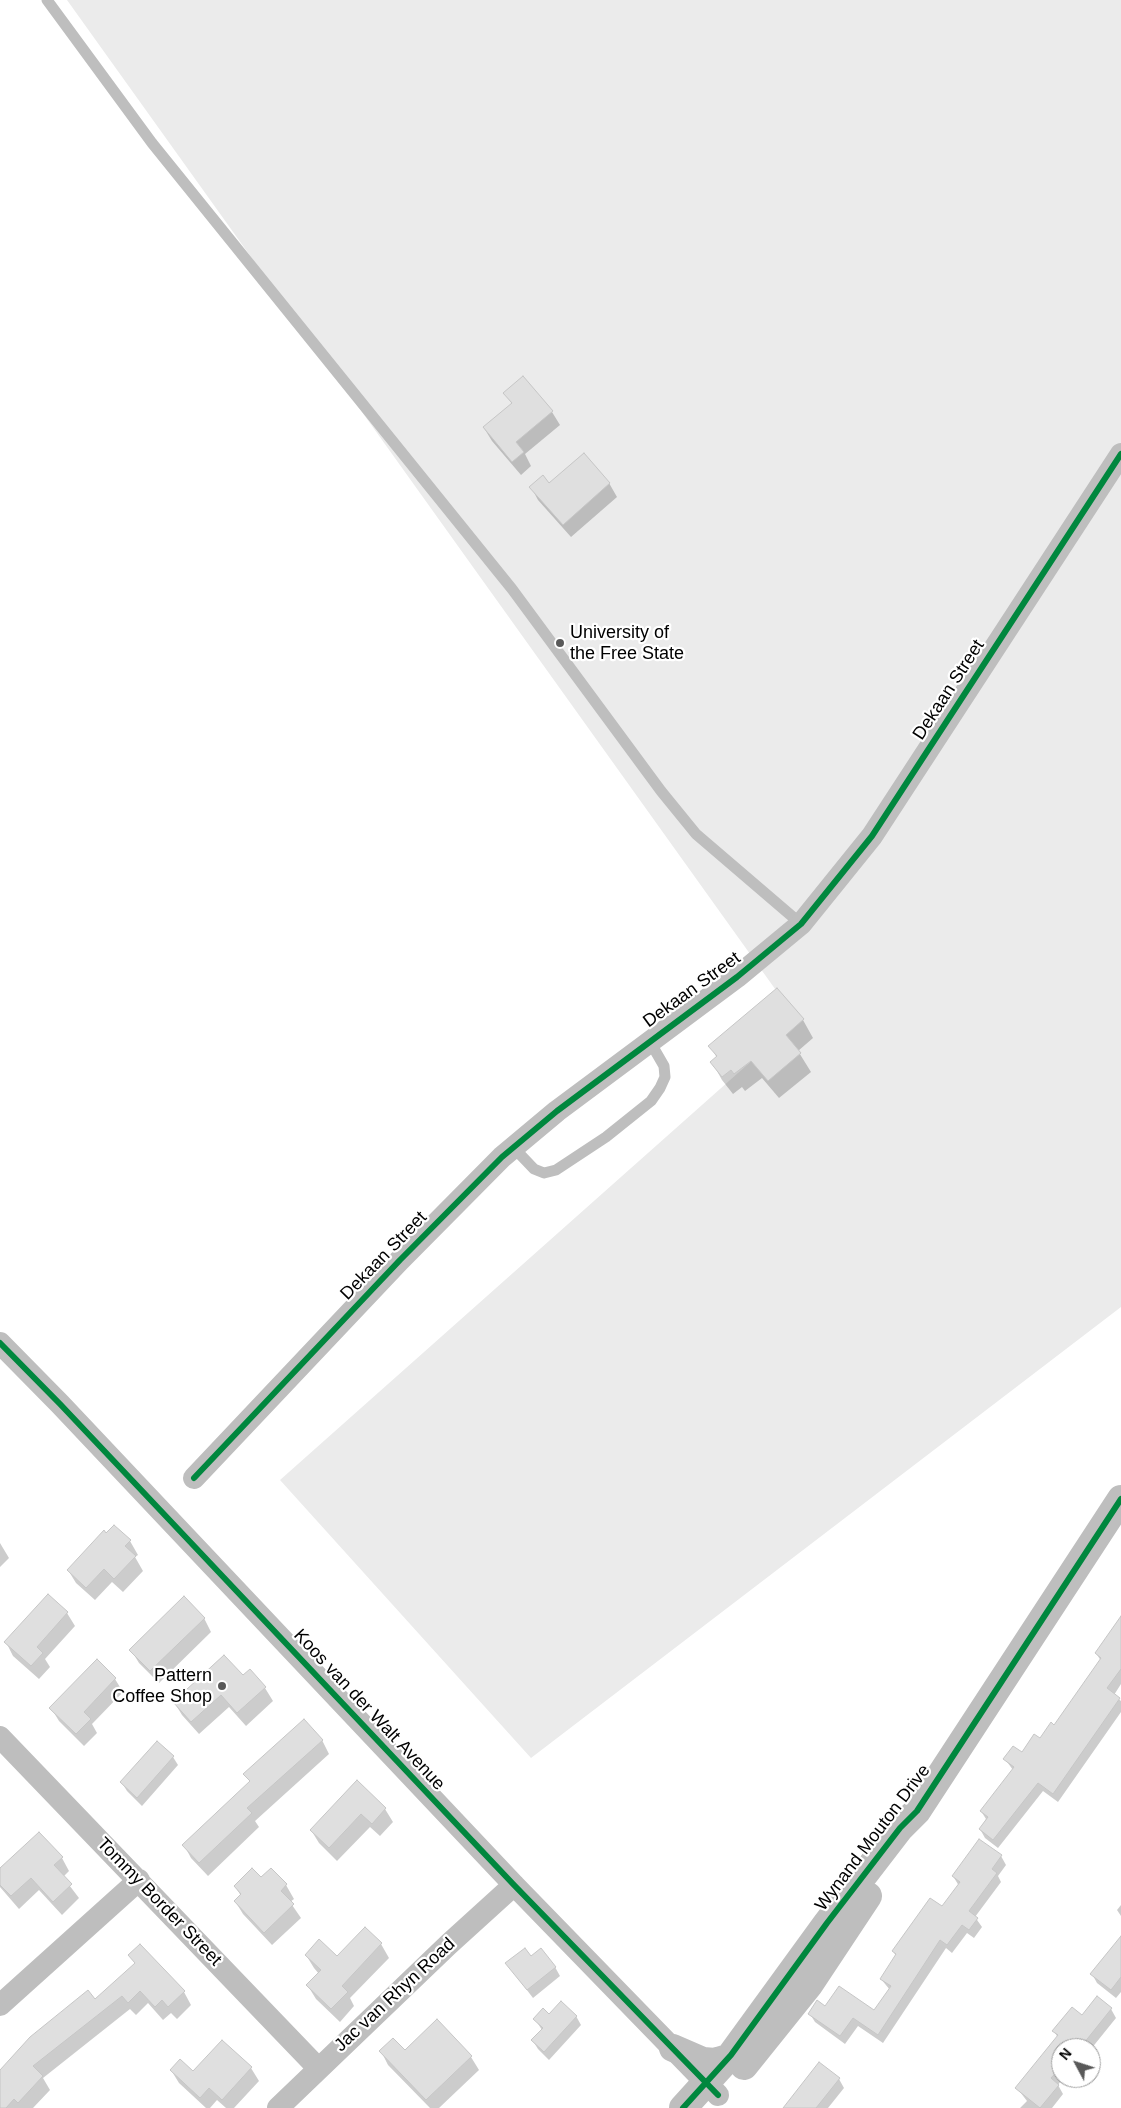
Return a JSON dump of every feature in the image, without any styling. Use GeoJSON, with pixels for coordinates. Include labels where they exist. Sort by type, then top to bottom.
{"type":"FeatureCollection","features":[{"type":"Feature","properties":{"kind":"street","name":"Dekaan Street"},"geometry":{"type":"LineString","coordinates":[[194,1478],[406,1253],[478,1179],[513,1147],[649,1040],[737,977],[802,924],[872,836],[1121,454]]}},
{"type":"Feature","properties":{"kind":"street","name":"Koos van der Walt Avenue"},"geometry":{"type":"LineString","coordinates":[[0,1343],[67,1411],[514,1886],[673,2048],[710,2095]]}},
{"type":"Feature","properties":{"kind":"street","name":"Wynand Mouton Drive"},"geometry":{"type":"LineString","coordinates":[[683,2108],[710,2095],[796,1984],[900,1828],[916,1811],[1121,1499]]}},
{"type":"Feature","properties":{"kind":"street","name":"Tommy Border Street"},"geometry":{"type":"LineString","coordinates":[[0,1737],[318,2068]]}},
{"type":"Feature","properties":{"kind":"street"},"geometry":{"type":"LineString","coordinates":[[0,2005],[139,1880]]}},
{"type":"Feature","properties":{"kind":"street","name":"Jac van Rhyn Road"},"geometry":{"type":"LineString","coordinates":[[278,2108],[449,1944],[514,1886]]}},
{"type":"Feature","properties":{"kind":"street","name":"Wynand Mouton Drive"},"geometry":{"type":"LineString","coordinates":[[710,2095],[728,2058],[796,1984]]}},
{"type":"Feature","properties":{"kind":"street"},"geometry":{"type":"LineString","coordinates":[[673,2048],[703,2061],[715,2062],[728,2058]]}},
{"type":"Feature","properties":{"kind":"lane"},"geometry":{"type":"LineString","coordinates":[[47,0],[152,143],[512,589],[661,791],[696,834],[802,924]]}},
{"type":"Feature","properties":{"kind":"lane"},"geometry":{"type":"LineString","coordinates":[[513,1147],[534,1169],[544,1173],[556,1170],[606,1137],[651,1101],[660,1088],[665,1076],[664,1066],[649,1040]]}},
{"type":"Feature","properties":{"kind":"shaded area"},"geometry":{"type":"Polygon","coordinates":[[[67,0],[1121,0],[1121,1307],[531,1758],[280,1480],[756,1057],[788,1007],[67,0]]]}},
{"type":"Feature","properties":{"kind":"building"},"geometry":{"type":"Polygon","coordinates":[[[523,376],[553,411],[516,442],[524,452],[512,462],[483,427],[512,403],[503,393],[523,376]]]}},
{"type":"Feature","properties":{"kind":"building"},"geometry":{"type":"Polygon","coordinates":[[[584,453],[610,483],[563,525],[529,487],[543,475],[549,483],[584,453]]]}},
{"type":"Feature","properties":{"kind":"building"},"geometry":{"type":"Polygon","coordinates":[[[777,988],[804,1019],[786,1035],[801,1053],[768,1081],[751,1061],[734,1074],[731,1070],[722,1077],[710,1062],[717,1056],[708,1046],[777,988]]]}},
{"type":"Feature","properties":{"kind":"building"},"geometry":{"type":"Polygon","coordinates":[[[114,1525],[131,1540],[125,1546],[136,1556],[114,1579],[104,1569],[86,1588],[67,1570],[104,1530],[106,1533],[114,1525]]]}},
{"type":"Feature","properties":{"kind":"building"},"geometry":{"type":"Polygon","coordinates":[[[48,1594],[68,1612],[37,1647],[43,1653],[31,1666],[4,1642],[48,1594]]]}},
{"type":"Feature","properties":{"kind":"building"},"geometry":{"type":"Polygon","coordinates":[[[184,1596],[205,1618],[150,1671],[129,1650],[184,1596]]]}},
{"type":"Feature","properties":{"kind":"building"},"geometry":{"type":"Polygon","coordinates":[[[1121,1616],[1121,1669],[1107,1688],[1120,1698],[1053,1794],[1038,1783],[993,1840],[979,1829],[988,1817],[980,1811],[1014,1767],[1003,1759],[1013,1746],[1022,1752],[1034,1734],[1040,1738],[1051,1722],[1054,1725],[1101,1658],[1095,1653],[1121,1616]]]}},
{"type":"Feature","properties":{"kind":"building"},"geometry":{"type":"Polygon","coordinates":[[[224,1655],[243,1675],[250,1669],[266,1687],[237,1713],[221,1695],[191,1722],[173,1702],[224,1655]]]}},
{"type":"Feature","properties":{"kind":"building"},"geometry":{"type":"Polygon","coordinates":[[[97,1659],[116,1678],[84,1712],[91,1719],[76,1734],[49,1708],[97,1659]]]}},
{"type":"Feature","properties":{"kind":"building"},"geometry":{"type":"Polygon","coordinates":[[[304,1719],[323,1740],[247,1808],[252,1813],[199,1863],[182,1845],[250,1781],[243,1774],[304,1719]]]}},
{"type":"Feature","properties":{"kind":"building"},"geometry":{"type":"Polygon","coordinates":[[[157,1741],[174,1756],[137,1798],[120,1782],[157,1741]]]}},
{"type":"Feature","properties":{"kind":"building"},"geometry":{"type":"Polygon","coordinates":[[[357,1780],[386,1808],[372,1824],[361,1814],[329,1848],[310,1830],[357,1780]]]}},
{"type":"Feature","properties":{"kind":"building"},"geometry":{"type":"Polygon","coordinates":[[[39,1832],[63,1857],[54,1865],[72,1884],[53,1902],[31,1878],[11,1896],[0,1885],[0,1868],[39,1832]]]}},
{"type":"Feature","properties":{"kind":"building"},"geometry":{"type":"Polygon","coordinates":[[[979,1839],[1002,1855],[992,1869],[997,1873],[969,1911],[978,1918],[969,1930],[962,1925],[947,1945],[940,1940],[878,2035],[853,2018],[840,2036],[808,2014],[817,2000],[825,2006],[839,1986],[874,2010],[891,1986],[880,1979],[896,1954],[892,1951],[930,1898],[942,1906],[960,1882],[952,1876],[979,1839]]]}},
{"type":"Feature","properties":{"kind":"building"},"geometry":{"type":"Polygon","coordinates":[[[252,1868],[261,1877],[271,1868],[287,1884],[281,1891],[294,1904],[264,1933],[234,1901],[241,1894],[234,1886],[252,1868]]]}},
{"type":"Feature","properties":{"kind":"building"},"geometry":{"type":"Polygon","coordinates":[[[365,1927],[382,1943],[342,1986],[348,1992],[331,2009],[306,1985],[321,1970],[305,1955],[319,1939],[337,1956],[365,1927]]]}},
{"type":"Feature","properties":{"kind":"building"},"geometry":{"type":"Polygon","coordinates":[[[1121,1936],[1121,1977],[1111,1990],[1090,1974],[1121,1936]]]}},
{"type":"Feature","properties":{"kind":"building"},"geometry":{"type":"Polygon","coordinates":[[[140,1944],[185,1991],[168,2007],[162,2000],[155,2007],[140,1991],[128,2003],[122,1996],[33,2066],[43,2076],[18,2103],[14,2099],[6,2108],[0,2108],[0,2070],[30,2037],[88,1990],[95,1999],[135,1963],[128,1955],[140,1944]]]}},
{"type":"Feature","properties":{"kind":"building"},"geometry":{"type":"Polygon","coordinates":[[[525,1948],[531,1956],[541,1948],[556,1967],[527,1990],[505,1963],[525,1948]]]}},
{"type":"Feature","properties":{"kind":"building"},"geometry":{"type":"Polygon","coordinates":[[[1097,1996],[1112,2008],[1088,2038],[1056,2038],[1058,2035],[1052,2031],[1072,2007],[1082,2015],[1097,1996]]]}},
{"type":"Feature","properties":{"kind":"building"},"geometry":{"type":"Polygon","coordinates":[[[561,2001],[577,2016],[544,2052],[531,2040],[543,2028],[533,2019],[543,2008],[549,2014],[561,2001]]]}},
{"type":"Feature","properties":{"kind":"building"},"geometry":{"type":"Polygon","coordinates":[[[437,2019],[472,2056],[426,2100],[379,2051],[393,2038],[405,2050],[437,2019]]]}},
{"type":"Feature","properties":{"kind":"building"},"geometry":{"type":"Polygon","coordinates":[[[222,2040],[252,2067],[222,2100],[209,2088],[200,2098],[170,2070],[180,2059],[193,2071],[222,2040]]]}},
{"type":"Feature","properties":{"kind":"building"},"geometry":{"type":"Polygon","coordinates":[[[1051,2044],[1051,2088],[1057,2088],[1040,2108],[1015,2088],[1051,2044]]]}},
{"type":"Feature","properties":{"kind":"building"},"geometry":{"type":"Polygon","coordinates":[[[819,2062],[840,2078],[816,2108],[783,2108],[819,2062]]]}},
{"type":"Feature","properties":{"kind":"cycle path"},"geometry":{"type":"LineString","coordinates":[[194,1478],[400,1260],[502,1157],[557,1111],[737,977],[801,924],[872,836],[1121,454]]}},
{"type":"Feature","properties":{"kind":"cycle path"},"geometry":{"type":"LineString","coordinates":[[0,1343],[60,1404],[514,1885],[718,2095]]}},
{"type":"Feature","properties":{"kind":"cycle path"},"geometry":{"type":"LineString","coordinates":[[683,2108],[731,2055],[827,1923],[900,1828],[917,1811],[1121,1499]]}},
{"type":"Feature","properties":{"kind":"place","name":"University of the Free State"},"geometry":{"type":"Point","coordinates":[560,643]}},
{"type":"Feature","properties":{"kind":"place","name":"Pattern Coffee Shop"},"geometry":{"type":"Point","coordinates":[222,1686]}}]}
